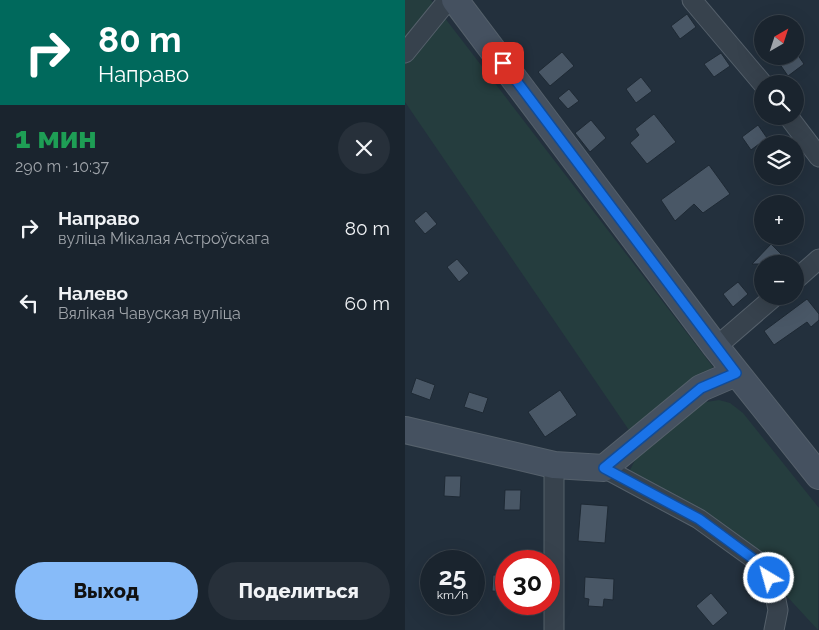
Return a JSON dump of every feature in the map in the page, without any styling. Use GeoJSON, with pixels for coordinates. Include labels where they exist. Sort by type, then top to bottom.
{"type":"FeatureCollection","features":[{"type":"Feature","properties":{"kind":"main road"},"geometry":{"type":"LineString","coordinates":[[455,0],[716,347],[819,476]]}},
{"type":"Feature","properties":{"kind":"main road"},"geometry":{"type":"LineString","coordinates":[[405,430],[554,465],[604,468],[701,388],[736,373]]}},
{"type":"Feature","properties":{"kind":"street"},"geometry":{"type":"LineString","coordinates":[[405,53],[448,0]]}},
{"type":"Feature","properties":{"kind":"street"},"geometry":{"type":"LineString","coordinates":[[692,0],[755,75]]}},
{"type":"Feature","properties":{"kind":"street"},"geometry":{"type":"LineString","coordinates":[[795,125],[819,157]]}},
{"type":"Feature","properties":{"kind":"street"},"geometry":{"type":"LineString","coordinates":[[804,272],[819,259]]}},
{"type":"Feature","properties":{"kind":"street"},"geometry":{"type":"LineString","coordinates":[[716,347],[765,305]]}},
{"type":"Feature","properties":{"kind":"street"},"geometry":{"type":"LineString","coordinates":[[554,465],[554,630]]}},
{"type":"Feature","properties":{"kind":"street"},"geometry":{"type":"LineString","coordinates":[[604,468],[699,519],[763,566],[774,590],[778,610],[774,630]]}},
{"type":"Feature","properties":{"kind":"green space"},"geometry":{"type":"Polygon","coordinates":[[[405,0],[431,0],[713,367],[633,436],[405,102],[405,0]]]}},
{"type":"Feature","properties":{"kind":"green space"},"geometry":{"type":"Polygon","coordinates":[[[719,400],[730,403],[743,413],[819,508],[818,630],[770,578],[688,510],[630,470],[638,454],[689,410],[706,402],[719,400]]]}},
{"type":"Feature","properties":{"kind":"building"},"geometry":{"type":"Polygon","coordinates":[[[687,14],[696,27],[680,39],[671,26],[687,14]]]}},
{"type":"Feature","properties":{"kind":"building"},"geometry":{"type":"Polygon","coordinates":[[[562,52],[574,66],[550,86],[538,72],[562,52]]]}},
{"type":"Feature","properties":{"kind":"building"},"geometry":{"type":"Polygon","coordinates":[[[721,53],[730,66],[714,77],[704,64],[721,53]]]}},
{"type":"Feature","properties":{"kind":"building"},"geometry":{"type":"Polygon","coordinates":[[[780,65],[803,65],[789,75],[787,75],[780,65]]]}},
{"type":"Feature","properties":{"kind":"building"},"geometry":{"type":"Polygon","coordinates":[[[641,77],[652,91],[636,103],[626,89],[641,77]]]}},
{"type":"Feature","properties":{"kind":"building"},"geometry":{"type":"Polygon","coordinates":[[[569,89],[579,101],[568,109],[558,98],[569,89]]]}},
{"type":"Feature","properties":{"kind":"building"},"geometry":{"type":"Polygon","coordinates":[[[654,114],[676,142],[647,164],[630,143],[639,135],[635,129],[654,114]]]}},
{"type":"Feature","properties":{"kind":"building"},"geometry":{"type":"Polygon","coordinates":[[[591,120],[606,138],[590,152],[575,133],[591,120]]]}},
{"type":"Feature","properties":{"kind":"building"},"geometry":{"type":"Polygon","coordinates":[[[758,125],[765,135],[754,135],[754,148],[751,150],[742,137],[758,125]]]}},
{"type":"Feature","properties":{"kind":"building"},"geometry":{"type":"Polygon","coordinates":[[[709,165],[730,194],[703,213],[694,204],[675,221],[661,200],[709,165]]]}},
{"type":"Feature","properties":{"kind":"building"},"geometry":{"type":"Polygon","coordinates":[[[426,211],[437,224],[425,234],[414,221],[426,211]]]}},
{"type":"Feature","properties":{"kind":"building"},"geometry":{"type":"Polygon","coordinates":[[[772,245],[782,255],[761,255],[772,245]]]}},
{"type":"Feature","properties":{"kind":"building"},"geometry":{"type":"Polygon","coordinates":[[[457,259],[469,273],[459,282],[447,267],[457,259]]]}},
{"type":"Feature","properties":{"kind":"building"},"geometry":{"type":"Polygon","coordinates":[[[738,282],[748,294],[733,307],[723,294],[738,282]]]}},
{"type":"Feature","properties":{"kind":"building"},"geometry":{"type":"Polygon","coordinates":[[[807,299],[819,314],[819,320],[811,327],[807,322],[774,345],[764,331],[799,305],[804,305],[804,301],[807,299]]]}},
{"type":"Feature","properties":{"kind":"building"},"geometry":{"type":"Polygon","coordinates":[[[416,378],[435,385],[430,400],[411,393],[416,378]]]}},
{"type":"Feature","properties":{"kind":"building"},"geometry":{"type":"Polygon","coordinates":[[[560,390],[577,415],[545,437],[528,412],[560,390]]]}},
{"type":"Feature","properties":{"kind":"building"},"geometry":{"type":"Polygon","coordinates":[[[469,392],[488,398],[483,413],[464,407],[469,392]]]}},
{"type":"Feature","properties":{"kind":"building"},"geometry":{"type":"Polygon","coordinates":[[[445,476],[461,476],[460,497],[444,496],[445,476]]]}},
{"type":"Feature","properties":{"kind":"building"},"geometry":{"type":"Polygon","coordinates":[[[505,490],[521,490],[520,510],[504,510],[505,490]]]}},
{"type":"Feature","properties":{"kind":"building"},"geometry":{"type":"Polygon","coordinates":[[[581,504],[608,506],[605,543],[578,541],[581,504]]]}},
{"type":"Feature","properties":{"kind":"building"},"geometry":{"type":"Polygon","coordinates":[[[493,575],[495,575],[495,591],[492,591],[493,575]]]}},
{"type":"Feature","properties":{"kind":"building"},"geometry":{"type":"Polygon","coordinates":[[[585,577],[614,579],[613,600],[604,599],[603,607],[588,606],[589,599],[584,598],[585,577]]]}},
{"type":"Feature","properties":{"kind":"building"},"geometry":{"type":"Polygon","coordinates":[[[711,593],[728,613],[713,626],[696,606],[711,593]]]}},
{"type":"Feature","properties":{"kind":"route"},"geometry":{"type":"LineString","coordinates":[[503,63],[736,373],[701,388],[604,468],[699,519],[763,566],[769,578]]}}]}
